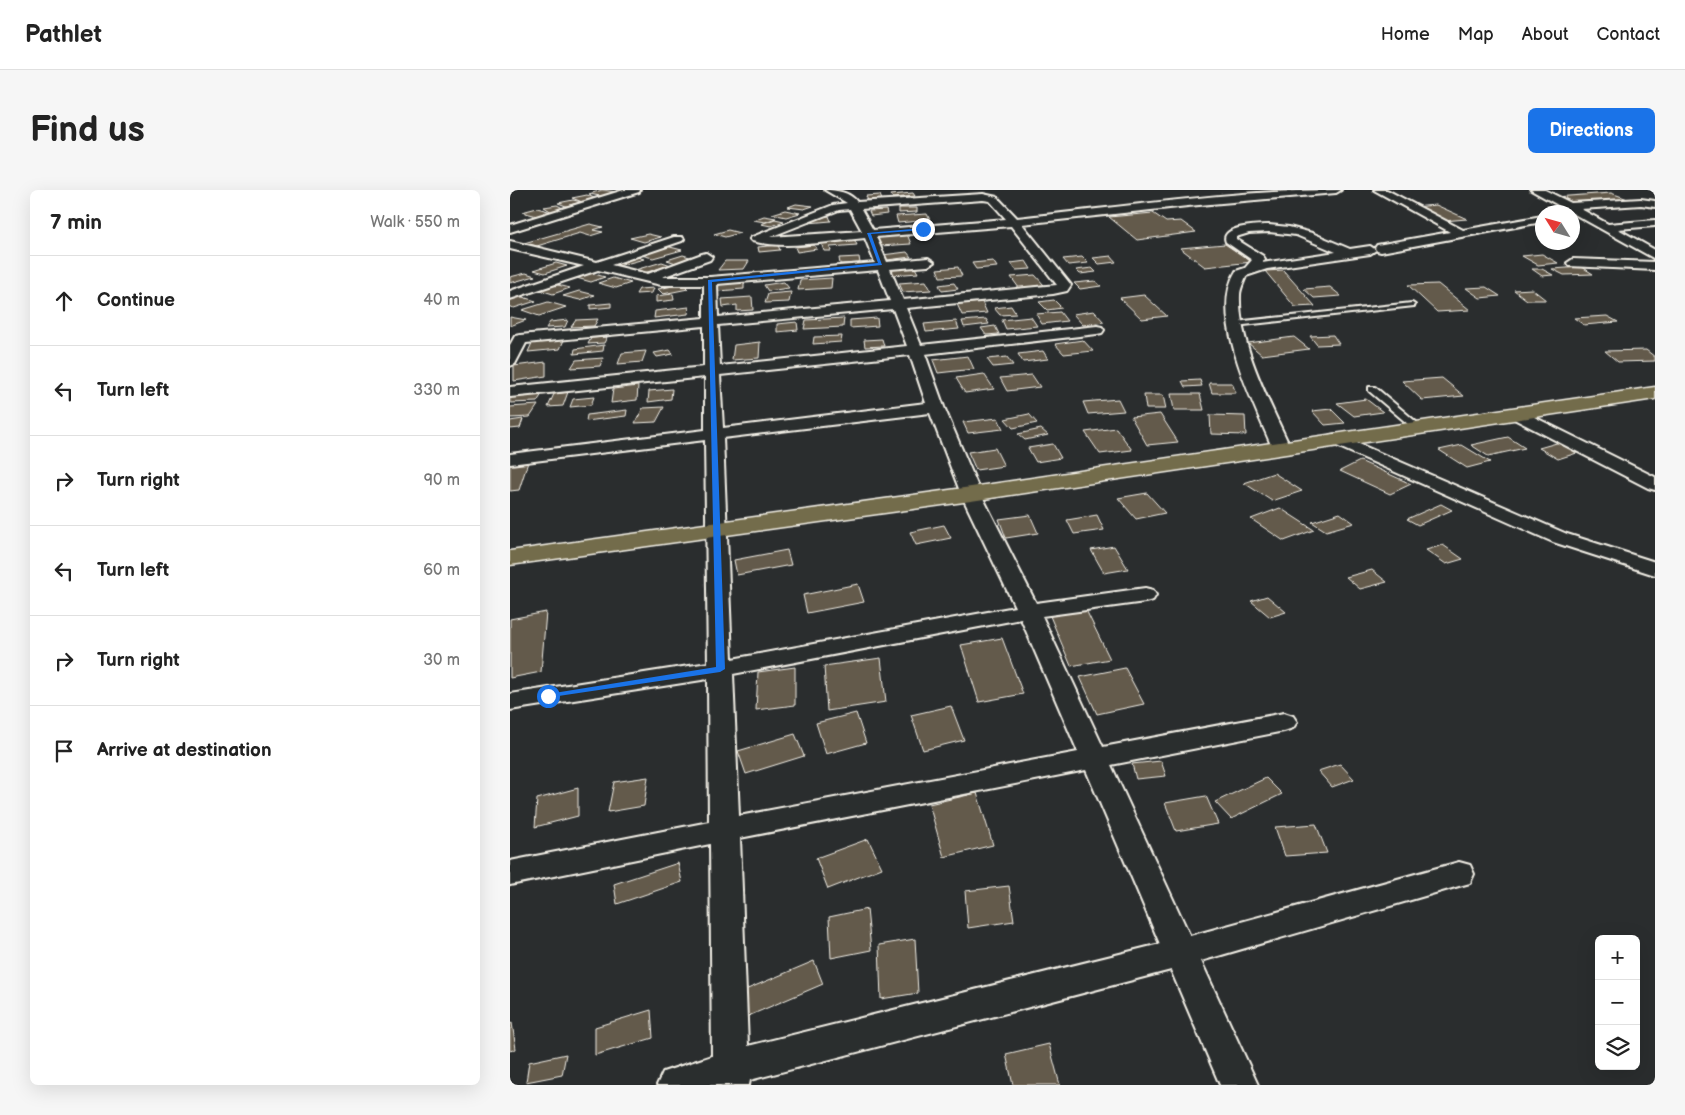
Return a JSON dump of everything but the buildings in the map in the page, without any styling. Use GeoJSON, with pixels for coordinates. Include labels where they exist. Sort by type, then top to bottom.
{"type":"FeatureCollection","features":[{"type":"Feature","properties":{"kind":"highway"},"geometry":{"type":"LineString","coordinates":[[510,558],[971,494],[1336,439],[1520,415],[1655,393]]}},
{"type":"Feature","properties":{"kind":"street"},"geometry":{"type":"LineString","coordinates":[[510,230],[635,190]]}},
{"type":"Feature","properties":{"kind":"street"},"geometry":{"type":"LineString","coordinates":[[830,190],[858,200]]}},
{"type":"Feature","properties":{"kind":"street"},"geometry":{"type":"LineString","coordinates":[[510,361],[515,336],[710,323],[1062,288],[1064,284],[1014,222],[993,199],[858,200],[829,209],[756,239],[782,241],[1014,222],[1188,203],[1336,190]]}},
{"type":"Feature","properties":{"kind":"street"},"geometry":{"type":"LineString","coordinates":[[1379,190],[1462,234]]}},
{"type":"Feature","properties":{"kind":"street"},"geometry":{"type":"LineString","coordinates":[[1536,190],[1565,205]]}},
{"type":"Feature","properties":{"kind":"street"},"geometry":{"type":"LineString","coordinates":[[858,200],[880,264],[916,350],[936,407],[971,494],[1028,611],[1239,1085]]}},
{"type":"Feature","properties":{"kind":"street"},"geometry":{"type":"LineString","coordinates":[[1580,210],[1598,205],[1641,202],[1655,204]]}},
{"type":"Feature","properties":{"kind":"street"},"geometry":{"type":"LineString","coordinates":[[1580,210],[1598,205]]}},
{"type":"Feature","properties":{"kind":"street"},"geometry":{"type":"LineString","coordinates":[[1580,213],[1655,255]]}},
{"type":"Feature","properties":{"kind":"street"},"geometry":{"type":"LineString","coordinates":[[1281,448],[1249,375],[1235,324],[1233,293],[1240,274],[1250,270],[1535,220]]}},
{"type":"Feature","properties":{"kind":"street"},"geometry":{"type":"LineString","coordinates":[[1607,227],[1655,224]]}},
{"type":"Feature","properties":{"kind":"street"},"geometry":{"type":"LineString","coordinates":[[1250,270],[1258,259],[1230,240],[1231,235],[1237,232],[1262,229],[1294,231],[1309,235],[1348,254]]}},
{"type":"Feature","properties":{"kind":"street"},"geometry":{"type":"LineString","coordinates":[[510,295],[678,239]]}},
{"type":"Feature","properties":{"kind":"street"},"geometry":{"type":"LineString","coordinates":[[510,245],[661,281],[708,269]]}},
{"type":"Feature","properties":{"kind":"street"},"geometry":{"type":"LineString","coordinates":[[646,278],[708,269],[928,262]]}},
{"type":"Feature","properties":{"kind":"street"},"geometry":{"type":"LineString","coordinates":[[1573,263],[1655,266]]}},
{"type":"Feature","properties":{"kind":"street"},"geometry":{"type":"LineString","coordinates":[[708,269],[717,529],[730,1077]]}},
{"type":"Feature","properties":{"kind":"street"},"geometry":{"type":"LineString","coordinates":[[510,392],[1097,330]]}},
{"type":"Feature","properties":{"kind":"street"},"geometry":{"type":"LineString","coordinates":[[510,459],[936,407]]}},
{"type":"Feature","properties":{"kind":"street"},"geometry":{"type":"LineString","coordinates":[[1520,415],[1655,484]]}},
{"type":"Feature","properties":{"kind":"street"},"geometry":{"type":"LineString","coordinates":[[1336,439],[1560,538],[1655,569]]}},
{"type":"Feature","properties":{"kind":"street"},"geometry":{"type":"LineString","coordinates":[[510,702],[720,669],[1028,611],[1145,595]]}},
{"type":"Feature","properties":{"kind":"street"},"geometry":{"type":"LineString","coordinates":[[510,873],[1284,722]]}},
{"type":"Feature","properties":{"kind":"street"},"geometry":{"type":"LineString","coordinates":[[676,1085],[730,1077],[1181,953],[1459,874]]}},
{"type":"Feature","properties":{"kind":"lane"},"geometry":{"type":"LineString","coordinates":[[1235,324],[1412,305]]}},
{"type":"Feature","properties":{"kind":"lane"},"geometry":{"type":"LineString","coordinates":[[1372,388],[1418,428]]}},
{"type":"Feature","properties":{"kind":"route"},"geometry":{"type":"LineString","coordinates":[[548,696],[720,669],[710,281],[880,264],[869,233],[923,229]]}}]}
